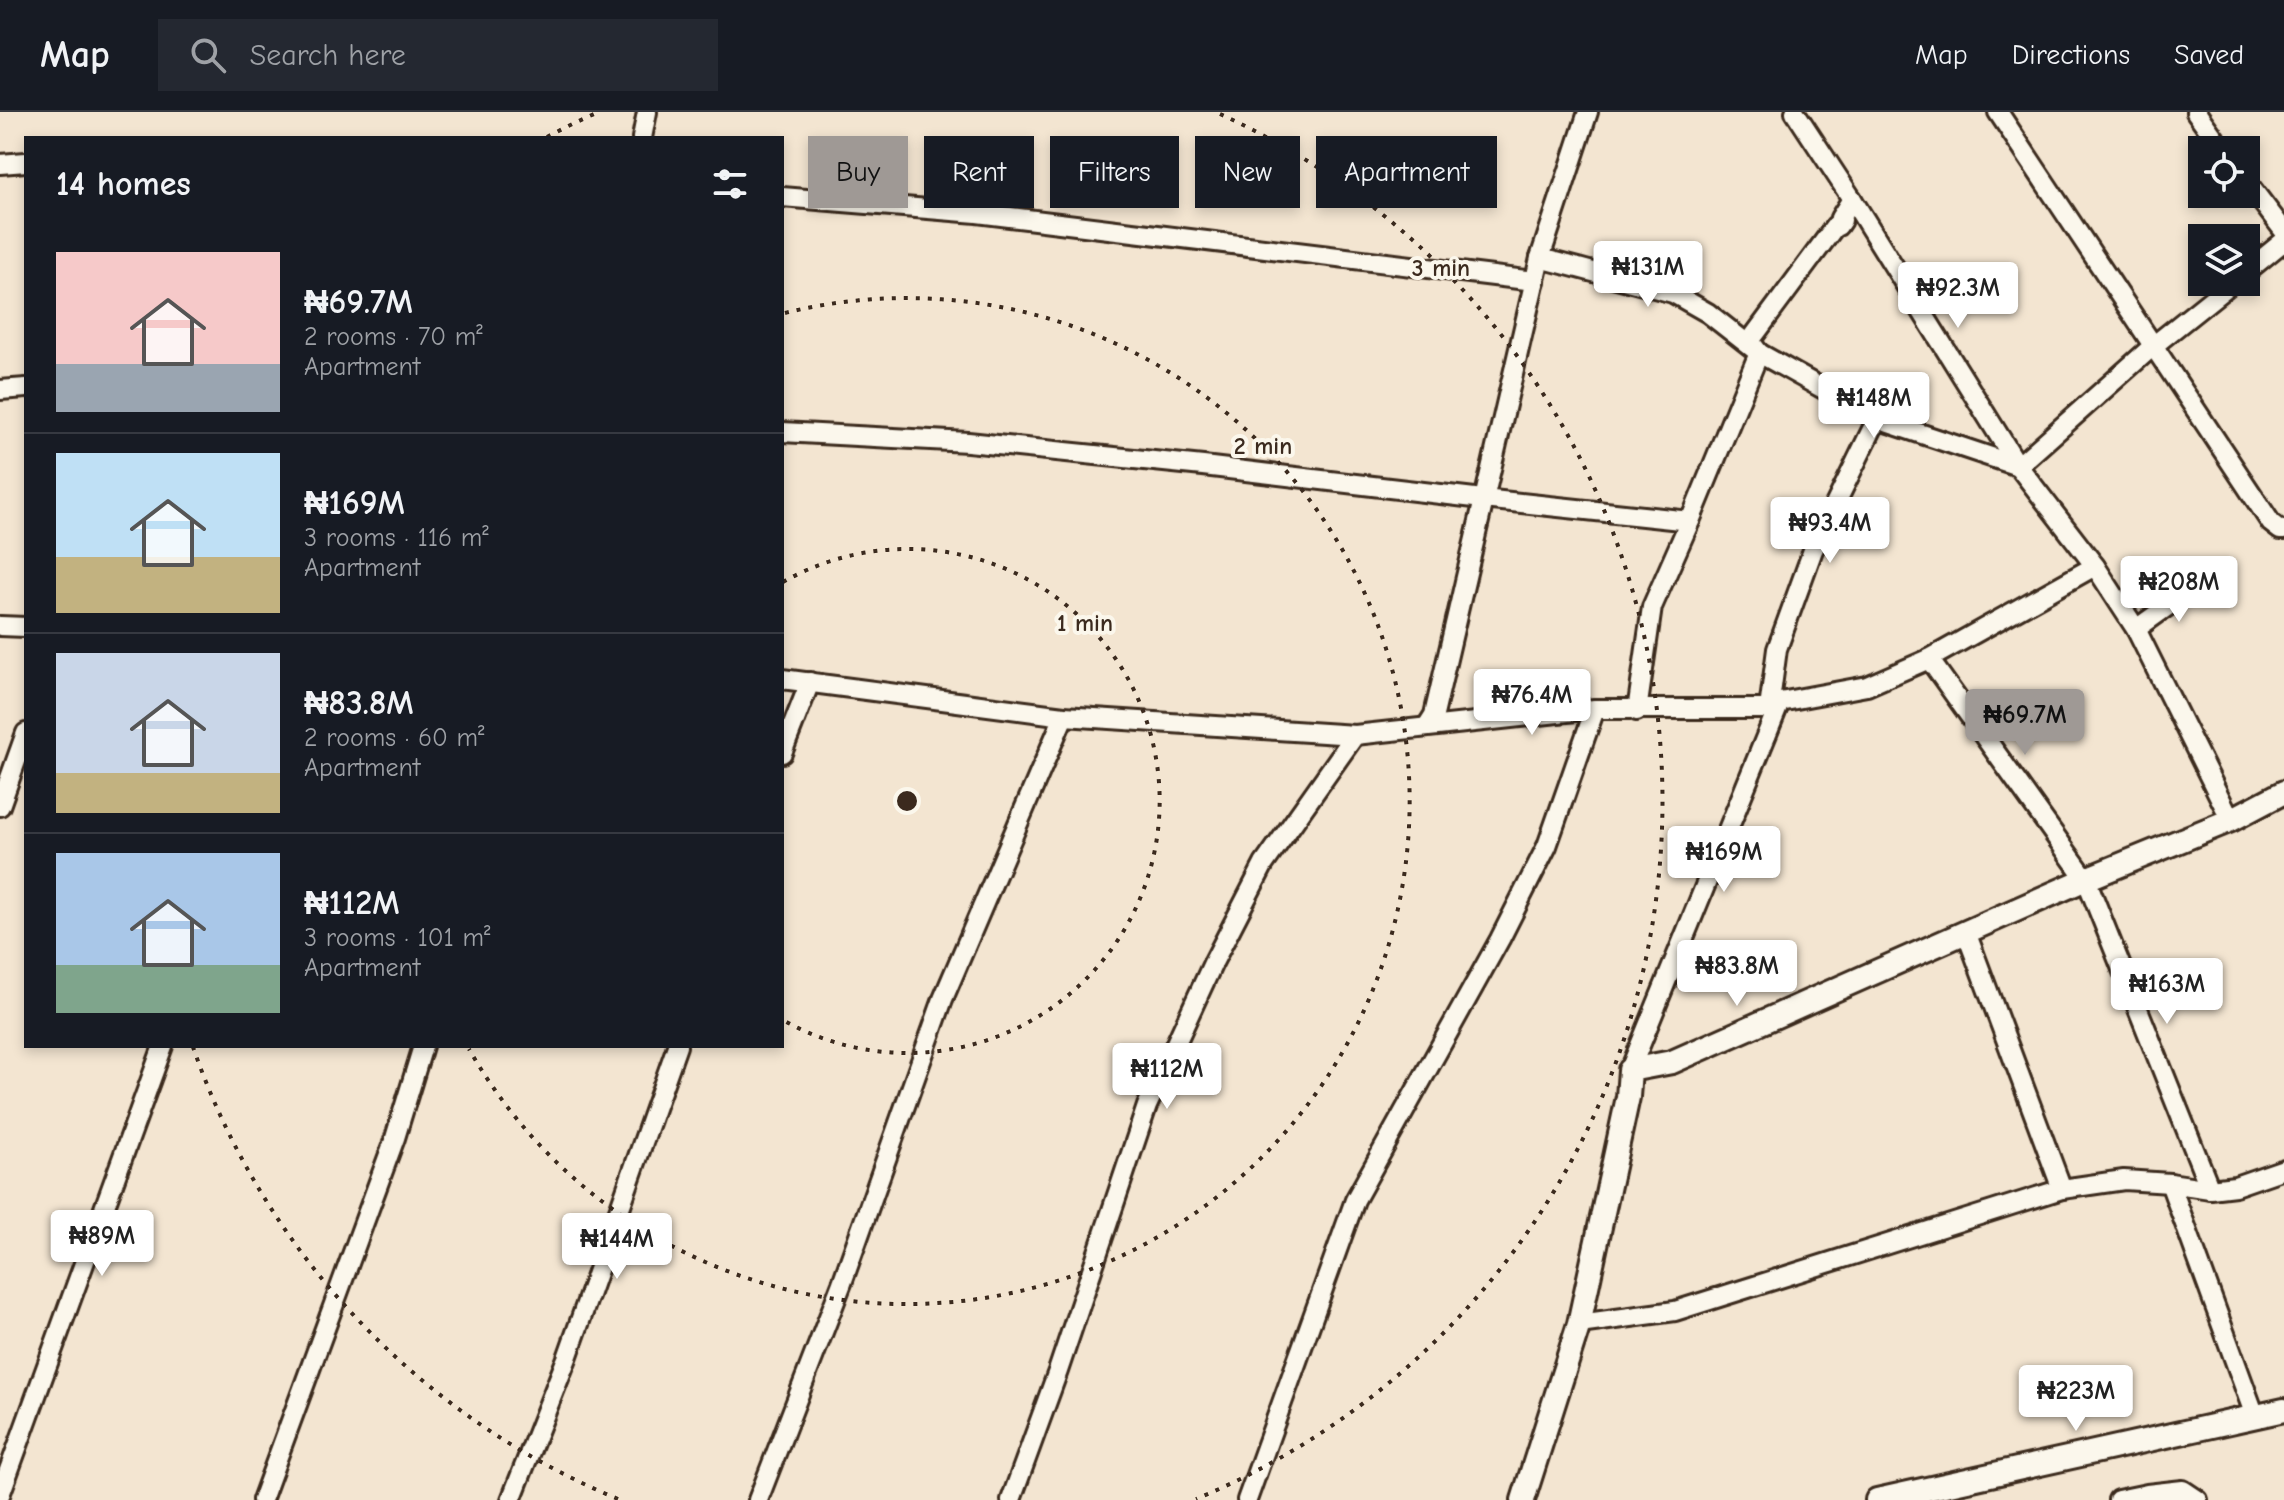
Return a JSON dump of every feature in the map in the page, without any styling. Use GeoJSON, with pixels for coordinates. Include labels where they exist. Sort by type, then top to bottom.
{"type":"FeatureCollection","features":[{"type":"Feature","properties":{"kind":"street"},"geometry":{"type":"LineString","coordinates":[[642,136],[647,112]]}},
{"type":"Feature","properties":{"kind":"street"},"geometry":{"type":"LineString","coordinates":[[1427,726],[1434,715],[1540,258],[1588,112]]}},
{"type":"Feature","properties":{"kind":"street"},"geometry":{"type":"LineString","coordinates":[[1795,112],[2018,466],[2095,566],[2136,629],[2231,820]]}},
{"type":"Feature","properties":{"kind":"street"},"geometry":{"type":"LineString","coordinates":[[1998,112],[2271,523],[2284,530]]}},
{"type":"Feature","properties":{"kind":"street"},"geometry":{"type":"LineString","coordinates":[[2196,112],[2213,136]]}},
{"type":"Feature","properties":{"kind":"street"},"geometry":{"type":"LineString","coordinates":[[0,164],[24,162]]}},
{"type":"Feature","properties":{"kind":"street"},"geometry":{"type":"LineString","coordinates":[[784,197],[977,213],[1535,281]]}},
{"type":"Feature","properties":{"kind":"street"},"geometry":{"type":"LineString","coordinates":[[1759,353],[1750,341],[1838,226],[1852,199]]}},
{"type":"Feature","properties":{"kind":"street"},"geometry":{"type":"LineString","coordinates":[[2260,199],[2284,231]]}},
{"type":"Feature","properties":{"kind":"street"},"geometry":{"type":"LineString","coordinates":[[2260,261],[2284,241]]}},
{"type":"Feature","properties":{"kind":"street"},"geometry":{"type":"LineString","coordinates":[[1540,258],[1673,293],[1708,313],[1759,353],[1877,419],[2018,466]]}},
{"type":"Feature","properties":{"kind":"street"},"geometry":{"type":"LineString","coordinates":[[2018,466],[2153,346],[2216,296]]}},
{"type":"Feature","properties":{"kind":"street"},"geometry":{"type":"LineString","coordinates":[[1637,711],[1652,607],[1759,353]]}},
{"type":"Feature","properties":{"kind":"street"},"geometry":{"type":"LineString","coordinates":[[0,390],[24,388]]}},
{"type":"Feature","properties":{"kind":"street"},"geometry":{"type":"LineString","coordinates":[[1523,1500],[1579,1324],[1628,1097],[1630,1070],[1775,705],[1777,649],[1808,564],[1877,419]]}},
{"type":"Feature","properties":{"kind":"street"},"geometry":{"type":"LineString","coordinates":[[784,432],[968,442],[1690,521]]}},
{"type":"Feature","properties":{"kind":"street"},"geometry":{"type":"LineString","coordinates":[[784,679],[1064,716],[1355,735],[1595,709],[1637,711],[1775,705],[1867,686],[1929,659],[2095,566]]}},
{"type":"Feature","properties":{"kind":"street"},"geometry":{"type":"LineString","coordinates":[[2136,629],[2196,586]]}},
{"type":"Feature","properties":{"kind":"street"},"geometry":{"type":"LineString","coordinates":[[0,626],[24,627]]}},
{"type":"Feature","properties":{"kind":"street"},"geometry":{"type":"LineString","coordinates":[[1929,659],[2086,879],[2210,1189]]}},
{"type":"Feature","properties":{"kind":"street"},"geometry":{"type":"LineString","coordinates":[[784,748],[810,682]]}},
{"type":"Feature","properties":{"kind":"street"},"geometry":{"type":"LineString","coordinates":[[1247,1500],[1355,1200],[1500,939],[1547,846],[1595,709]]}},
{"type":"Feature","properties":{"kind":"street"},"geometry":{"type":"LineString","coordinates":[[758,1500],[842,1283],[943,999],[1064,716]]}},
{"type":"Feature","properties":{"kind":"street"},"geometry":{"type":"LineString","coordinates":[[1011,1500],[1147,1106],[1213,963],[1264,864],[1355,735]]}},
{"type":"Feature","properties":{"kind":"street"},"geometry":{"type":"LineString","coordinates":[[0,806],[24,739]]}},
{"type":"Feature","properties":{"kind":"street"},"geometry":{"type":"LineString","coordinates":[[1630,1070],[1672,1062],[2086,879],[2231,820],[2284,792]]}},
{"type":"Feature","properties":{"kind":"street"},"geometry":{"type":"LineString","coordinates":[[1966,932],[2062,1189]]}},
{"type":"Feature","properties":{"kind":"street"},"geometry":{"type":"LineString","coordinates":[[0,1495],[162,1048]]}},
{"type":"Feature","properties":{"kind":"street"},"geometry":{"type":"LineString","coordinates":[[262,1500],[395,1138],[422,1048]]}},
{"type":"Feature","properties":{"kind":"street"},"geometry":{"type":"LineString","coordinates":[[511,1500],[567,1358],[676,1048]]}},
{"type":"Feature","properties":{"kind":"street"},"geometry":{"type":"LineString","coordinates":[[1579,1324],[1675,1311],[2062,1189],[2124,1180],[2210,1189],[2235,1186],[2284,1169]]}},
{"type":"Feature","properties":{"kind":"street"},"geometry":{"type":"LineString","coordinates":[[2170,1183],[2255,1416]]}},
{"type":"Feature","properties":{"kind":"street"},"geometry":{"type":"LineString","coordinates":[[1877,1500],[2284,1410]]}},
{"type":"Feature","properties":{"kind":"street"},"geometry":{"type":"LineString","coordinates":[[2118,1500],[2183,1490],[2198,1500]]}}]}
